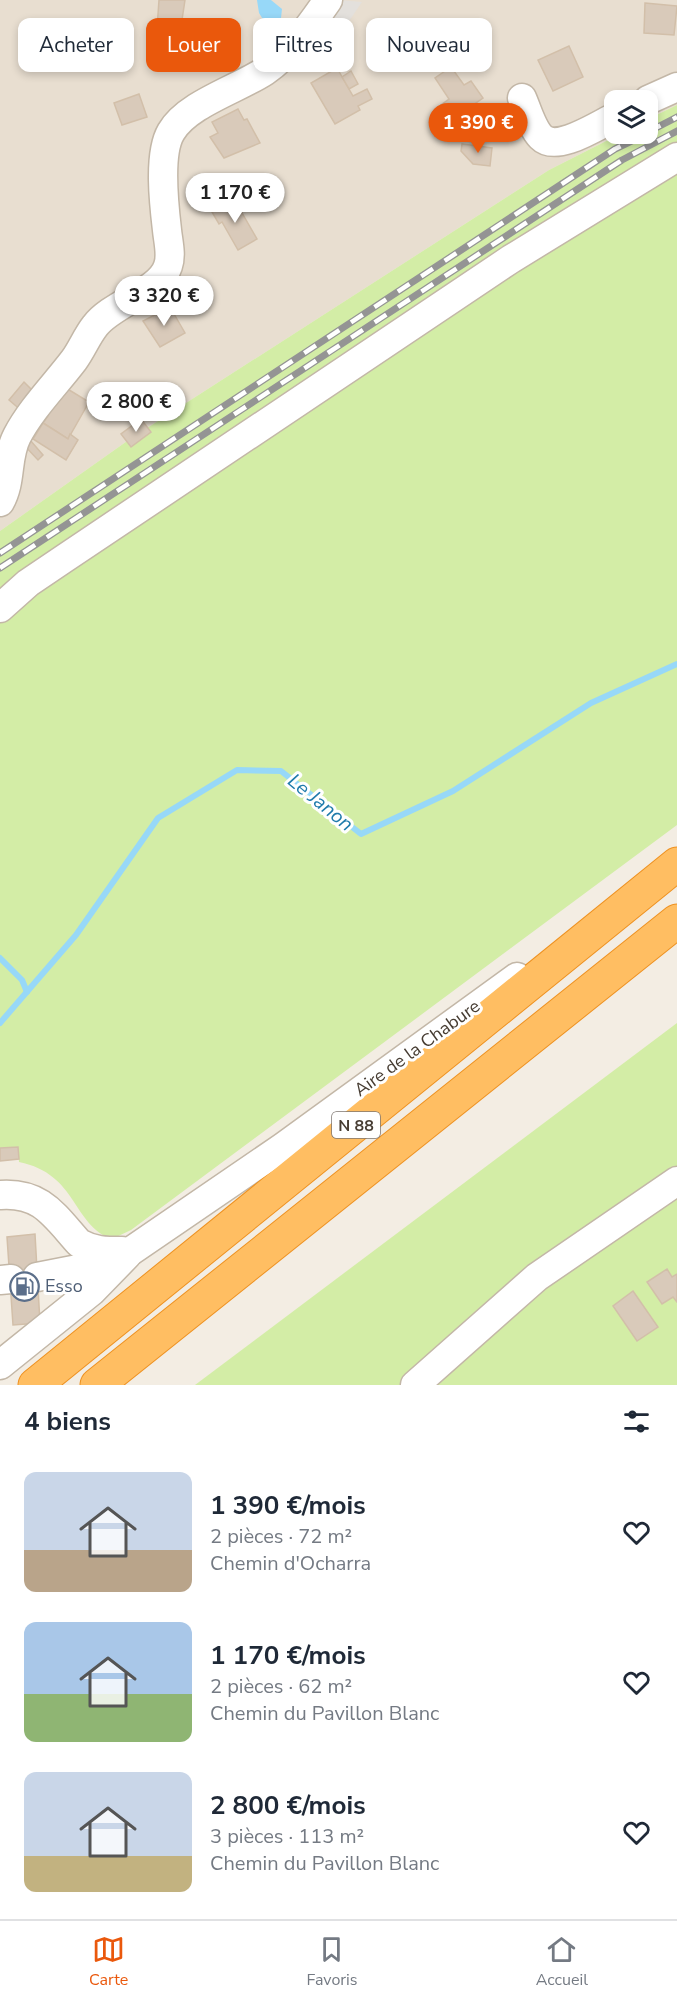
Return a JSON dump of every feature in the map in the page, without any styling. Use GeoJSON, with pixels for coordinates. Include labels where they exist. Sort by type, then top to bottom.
{"type":"FeatureCollection","features":[{"type":"Feature","properties":{"kind":"highway","name":"N 88"},"geometry":{"type":"LineString","coordinates":[[35,1385],[671,869]]}},
{"type":"Feature","properties":{"kind":"highway","name":"N 88"},"geometry":{"type":"LineString","coordinates":[[97,1385],[677,921]]}},
{"type":"Feature","properties":{"kind":"street"},"geometry":{"type":"LineString","coordinates":[[0,502],[6,490],[15,439],[23,426],[75,359],[96,325],[107,313],[156,282],[169,266],[164,161],[165,144],[171,131],[181,119],[266,70],[290,50],[328,0]]}},
{"type":"Feature","properties":{"kind":"street"},"geometry":{"type":"LineString","coordinates":[[658,96],[677,87]]}},
{"type":"Feature","properties":{"kind":"street"},"geometry":{"type":"LineString","coordinates":[[522,98],[541,137],[551,142],[568,140],[604,122]]}},
{"type":"Feature","properties":{"kind":"street"},"geometry":{"type":"LineString","coordinates":[[0,608],[28,583],[511,259],[677,158]]}},
{"type":"Feature","properties":{"kind":"street","name":"Aire de la Chabure"},"geometry":{"type":"LineString","coordinates":[[16,1279],[83,1268],[130,1251],[283,1147],[450,1023],[671,869]]}},
{"type":"Feature","properties":{"kind":"street"},"geometry":{"type":"LineString","coordinates":[[415,1385],[537,1277],[677,1181]]}},
{"type":"Feature","properties":{"kind":"street"},"geometry":{"type":"LineString","coordinates":[[0,1195],[17,1195],[38,1200],[79,1243],[87,1247],[96,1250],[130,1251]]}},
{"type":"Feature","properties":{"kind":"street"},"geometry":{"type":"LineString","coordinates":[[0,1365],[92,1291],[130,1251]]}},
{"type":"Feature","properties":{"kind":"shaded area"},"geometry":{"type":"Polygon","coordinates":[[[0,0],[677,0],[677,105],[658,114],[658,90],[604,90],[604,142],[549,170],[130,439],[0,531],[0,0]]]}},
{"type":"Feature","properties":{"kind":"shaded area"},"geometry":{"type":"Polygon","coordinates":[[[339,0],[362,2],[351,18],[332,18],[328,15],[339,0]]]}},
{"type":"Feature","properties":{"kind":"green space"},"geometry":{"type":"Polygon","coordinates":[[[677,105],[677,825],[131,1230],[112,1239],[89,1223],[64,1188],[53,1177],[38,1168],[19,1162],[18,1147],[0,1148],[0,531],[130,439],[549,170],[604,142],[604,144],[658,144],[658,114],[677,105]]]}},
{"type":"Feature","properties":{"kind":"green space"},"geometry":{"type":"Polygon","coordinates":[[[677,1023],[677,1385],[195,1385],[677,1023]]]}},
{"type":"Feature","properties":{"kind":"water"},"geometry":{"type":"Polygon","coordinates":[[[257,0],[271,0],[282,9],[281,18],[262,18],[257,0]]]}},
{"type":"Feature","properties":{"kind":"building"},"geometry":{"type":"Polygon","coordinates":[[[159,0],[185,0],[182,18],[158,18],[159,0]]]}},
{"type":"Feature","properties":{"kind":"building"},"geometry":{"type":"Polygon","coordinates":[[[645,3],[677,6],[674,35],[644,33],[645,3]]]}},
{"type":"Feature","properties":{"kind":"building"},"geometry":{"type":"Polygon","coordinates":[[[569,46],[583,77],[553,91],[538,60],[569,46]]]}},
{"type":"Feature","properties":{"kind":"building"},"geometry":{"type":"Polygon","coordinates":[[[330,72],[339,72],[353,96],[367,89],[372,99],[358,106],[360,110],[335,124],[311,83],[330,72]]]}},
{"type":"Feature","properties":{"kind":"building"},"geometry":{"type":"Polygon","coordinates":[[[352,72],[358,84],[349,89],[342,77],[352,72]]]}},
{"type":"Feature","properties":{"kind":"building"},"geometry":{"type":"Polygon","coordinates":[[[444,72],[455,72],[464,85],[471,81],[483,98],[451,120],[441,105],[449,99],[435,78],[444,72]]]}},
{"type":"Feature","properties":{"kind":"building"},"geometry":{"type":"Polygon","coordinates":[[[139,94],[147,117],[122,125],[114,103],[139,94]]]}},
{"type":"Feature","properties":{"kind":"building"},"geometry":{"type":"Polygon","coordinates":[[[238,109],[244,120],[247,119],[260,143],[224,158],[210,137],[218,133],[212,122],[238,109]]]}},
{"type":"Feature","properties":{"kind":"building"},"geometry":{"type":"Polygon","coordinates":[[[462,144],[492,148],[490,166],[473,164],[461,151],[462,144]]]}},
{"type":"Feature","properties":{"kind":"building"},"geometry":{"type":"Polygon","coordinates":[[[234,199],[257,239],[238,250],[222,222],[219,224],[212,212],[234,199]]]}},
{"type":"Feature","properties":{"kind":"building"},"geometry":{"type":"Polygon","coordinates":[[[170,307],[185,333],[160,347],[143,321],[170,307]]]}},
{"type":"Feature","properties":{"kind":"building"},"geometry":{"type":"Polygon","coordinates":[[[24,382],[38,396],[23,412],[9,400],[24,382]]]}},
{"type":"Feature","properties":{"kind":"building"},"geometry":{"type":"Polygon","coordinates":[[[61,385],[89,402],[68,439],[43,423],[48,416],[43,412],[61,385]]]}},
{"type":"Feature","properties":{"kind":"building"},"geometry":{"type":"Polygon","coordinates":[[[141,419],[151,432],[131,447],[121,434],[141,419]]]}},
{"type":"Feature","properties":{"kind":"building"},"geometry":{"type":"Polygon","coordinates":[[[43,423],[68,439],[70,434],[78,440],[66,460],[33,439],[43,423]]]}},
{"type":"Feature","properties":{"kind":"building"},"geometry":{"type":"Polygon","coordinates":[[[30,440],[43,455],[38,460],[24,445],[30,440]]]}},
{"type":"Feature","properties":{"kind":"building"},"geometry":{"type":"Polygon","coordinates":[[[18,1147],[19,1159],[0,1161],[0,1148],[18,1147]]]}},
{"type":"Feature","properties":{"kind":"building"},"geometry":{"type":"Polygon","coordinates":[[[35,1234],[40,1323],[13,1325],[7,1237],[35,1234]]]}},
{"type":"Feature","properties":{"kind":"building"},"geometry":{"type":"Polygon","coordinates":[[[667,1269],[672,1277],[677,1274],[677,1302],[673,1297],[662,1304],[647,1282],[667,1269]]]}},
{"type":"Feature","properties":{"kind":"building"},"geometry":{"type":"Polygon","coordinates":[[[633,1291],[658,1327],[637,1341],[613,1306],[633,1291]]]}},
{"type":"Feature","properties":{"kind":"waterway","name":"Le Janon"},"geometry":{"type":"LineString","coordinates":[[0,1023],[76,935],[158,818],[237,770],[281,771],[361,834],[453,791],[591,703],[677,664]]}},
{"type":"Feature","properties":{"kind":"waterway"},"geometry":{"type":"LineString","coordinates":[[0,958],[22,980],[27,992]]}},
{"type":"Feature","properties":{"kind":"railway"},"geometry":{"type":"LineString","coordinates":[[658,127],[677,117]]}},
{"type":"Feature","properties":{"kind":"railway"},"geometry":{"type":"LineString","coordinates":[[0,568],[622,160],[677,131]]}},
{"type":"Feature","properties":{"kind":"railway"},"geometry":{"type":"LineString","coordinates":[[0,553],[625,144]]}},
{"type":"Feature","properties":{"kind":"place","name":"Esso"},"geometry":{"type":"Point","coordinates":[24,1286]}}]}
